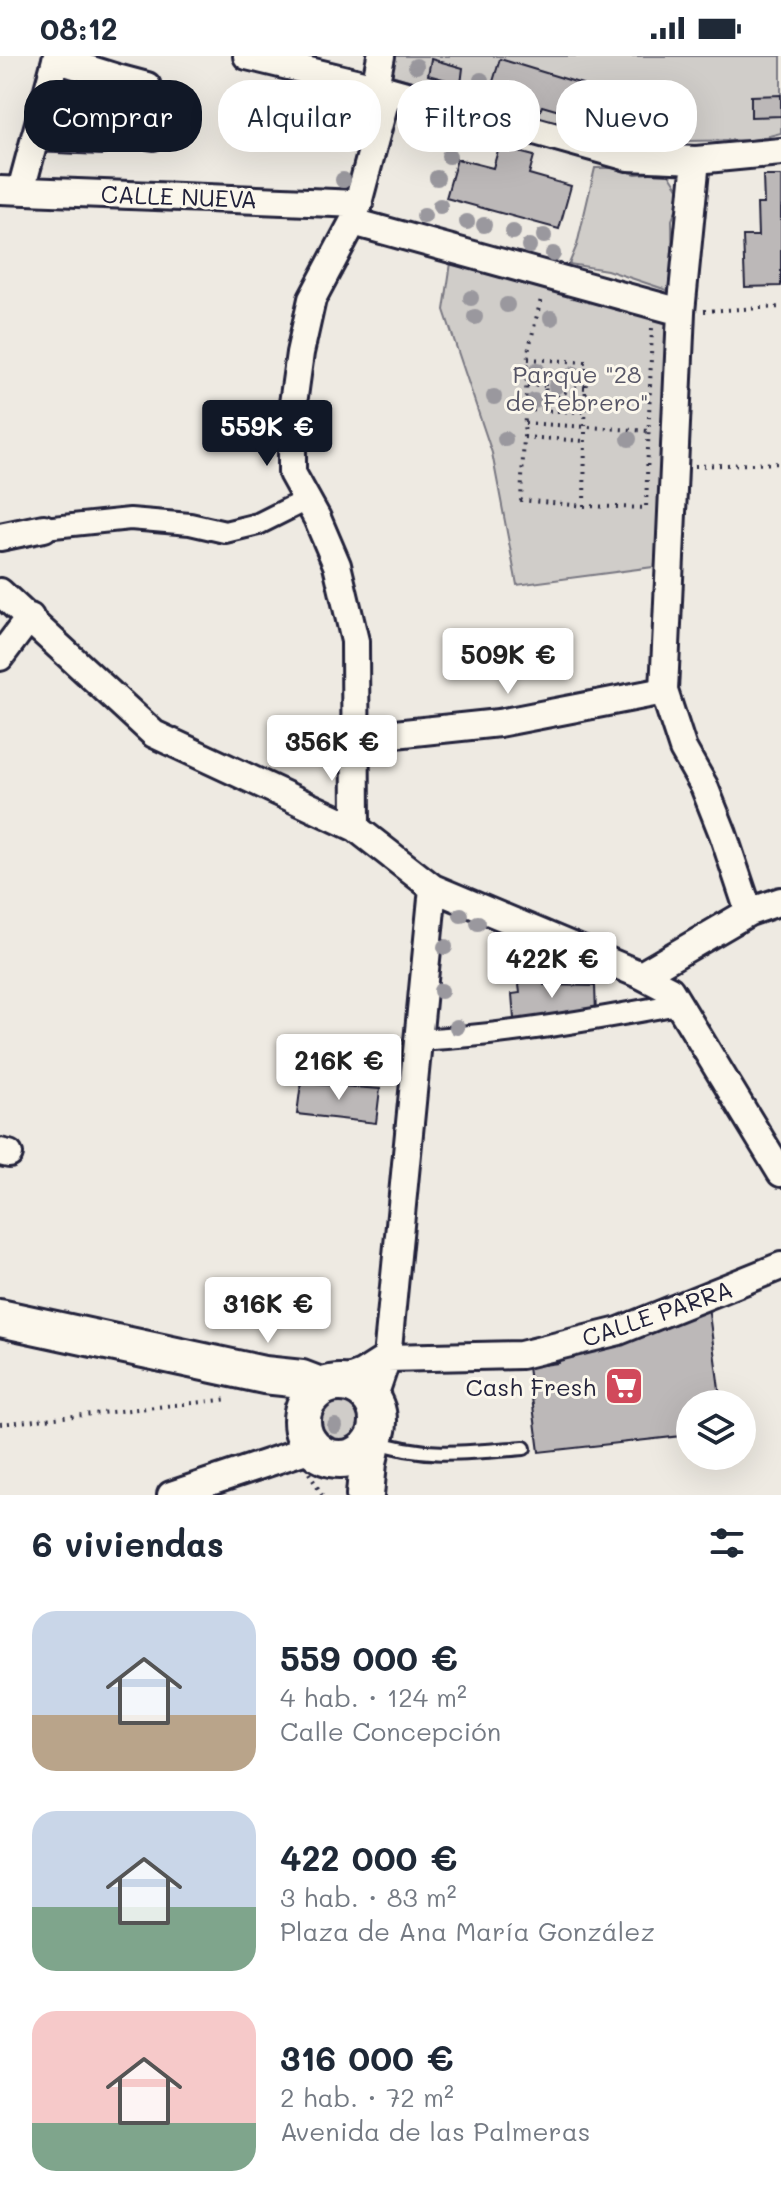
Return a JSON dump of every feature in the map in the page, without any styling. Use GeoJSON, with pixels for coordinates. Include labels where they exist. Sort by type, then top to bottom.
{"type":"FeatureCollection","features":[{"type":"Feature","properties":{"kind":"main road"},"geometry":{"type":"LineString","coordinates":[[0,1318],[264,1375],[356,1388],[372,1402],[377,1421],[365,1495]]}},
{"type":"Feature","properties":{"kind":"main road"},"geometry":{"type":"LineString","coordinates":[[195,1361],[295,1414],[315,1443],[342,1495]]}},
{"type":"Feature","properties":{"kind":"main road"},"geometry":{"type":"LineString","coordinates":[[329,1386],[307,1402],[315,1443],[342,1459],[354,1456],[373,1440]]}},
{"type":"Feature","properties":{"kind":"street"},"geometry":{"type":"LineString","coordinates":[[247,56],[348,80]]}},
{"type":"Feature","properties":{"kind":"street"},"geometry":{"type":"LineString","coordinates":[[381,56],[381,80]]}},
{"type":"Feature","properties":{"kind":"street"},"geometry":{"type":"LineString","coordinates":[[51,80],[57,57],[124,80]]}},
{"type":"Feature","properties":{"kind":"street"},"geometry":{"type":"LineString","coordinates":[[381,88],[628,157],[696,160],[781,152]]}},
{"type":"Feature","properties":{"kind":"street"},"geometry":{"type":"LineString","coordinates":[[10,190],[28,152]]}},
{"type":"Feature","properties":{"kind":"street"},"geometry":{"type":"LineString","coordinates":[[356,828],[355,641],[337,565],[317,518],[292,473],[292,411],[312,299],[356,213],[368,152]]}},
{"type":"Feature","properties":{"kind":"street"},"geometry":{"type":"LineString","coordinates":[[696,160],[681,312],[662,431],[673,467],[664,691],[683,749],[704,786],[723,834],[749,912]]}},
{"type":"Feature","properties":{"kind":"street","name":"CALLE NUEVA"},"geometry":{"type":"LineString","coordinates":[[10,190],[356,213],[681,312]]}},
{"type":"Feature","properties":{"kind":"street"},"geometry":{"type":"LineString","coordinates":[[0,537],[44,528],[130,519],[190,524],[225,532],[258,524],[306,500]]}},
{"type":"Feature","properties":{"kind":"street"},"geometry":{"type":"LineString","coordinates":[[0,592],[154,734],[356,828],[433,888],[670,990],[781,1173]]}},
{"type":"Feature","properties":{"kind":"street"},"geometry":{"type":"LineString","coordinates":[[0,657],[30,617]]}},
{"type":"Feature","properties":{"kind":"street"},"geometry":{"type":"LineString","coordinates":[[357,738],[499,723],[664,691]]}},
{"type":"Feature","properties":{"kind":"street"},"geometry":{"type":"LineString","coordinates":[[372,1402],[387,1358],[433,888]]}},
{"type":"Feature","properties":{"kind":"street"},"geometry":{"type":"LineString","coordinates":[[641,975],[749,912],[781,901]]}},
{"type":"Feature","properties":{"kind":"street"},"geometry":{"type":"LineString","coordinates":[[418,1040],[564,1026],[678,1004]]}},
{"type":"Feature","properties":{"kind":"street","name":"CALLE PARRA"},"geometry":{"type":"LineString","coordinates":[[387,1358],[521,1355],[619,1331],[781,1268]]}},
{"type":"Feature","properties":{"kind":"street"},"geometry":{"type":"LineString","coordinates":[[329,1386],[362,1374],[387,1358]]}},
{"type":"Feature","properties":{"kind":"street"},"geometry":{"type":"LineString","coordinates":[[171,1495],[315,1443]]}},
{"type":"Feature","properties":{"kind":"lane"},"geometry":{"type":"LineString","coordinates":[[373,1440],[399,1450],[448,1453],[524,1448]]}},
{"type":"Feature","properties":{"kind":"path"},"geometry":{"type":"LineString","coordinates":[[555,302],[541,299],[528,359],[521,500],[646,508],[662,431],[653,327],[639,324]]}},
{"type":"Feature","properties":{"kind":"path"},"geometry":{"type":"LineString","coordinates":[[681,312],[781,307]]}},
{"type":"Feature","properties":{"kind":"path"},"geometry":{"type":"LineString","coordinates":[[528,359],[586,362],[584,506]]}},
{"type":"Feature","properties":{"kind":"path"},"geometry":{"type":"LineString","coordinates":[[556,361],[556,374]]}},
{"type":"Feature","properties":{"kind":"path"},"geometry":{"type":"LineString","coordinates":[[556,374],[563,377],[567,387],[560,396],[553,397],[544,386],[546,379],[556,374]]}},
{"type":"Feature","properties":{"kind":"path"},"geometry":{"type":"LineString","coordinates":[[526,385],[544,386]]}},
{"type":"Feature","properties":{"kind":"path"},"geometry":{"type":"LineString","coordinates":[[567,387],[586,388]]}},
{"type":"Feature","properties":{"kind":"path"},"geometry":{"type":"LineString","coordinates":[[552,411],[553,397]]}},
{"type":"Feature","properties":{"kind":"path"},"geometry":{"type":"LineString","coordinates":[[525,410],[586,412]]}},
{"type":"Feature","properties":{"kind":"path"},"geometry":{"type":"LineString","coordinates":[[525,423],[662,431]]}},
{"type":"Feature","properties":{"kind":"path"},"geometry":{"type":"LineString","coordinates":[[524,437],[585,441]]}},
{"type":"Feature","properties":{"kind":"path"},"geometry":{"type":"LineString","coordinates":[[673,467],[781,463]]}},
{"type":"Feature","properties":{"kind":"path"},"geometry":{"type":"LineString","coordinates":[[0,1424],[264,1395]]}},
{"type":"Feature","properties":{"kind":"green space"},"geometry":{"type":"Polygon","coordinates":[[[391,56],[781,56],[781,133],[753,140],[697,141],[697,80],[556,80],[556,124],[540,119],[540,80],[408,80],[388,74],[391,56]]]}},
{"type":"Feature","properties":{"kind":"green space"},"geometry":{"type":"Polygon","coordinates":[[[595,168],[614,168],[636,174],[668,172],[682,194],[672,220],[673,292],[607,270],[569,264],[577,245],[595,168]]]}},
{"type":"Feature","properties":{"kind":"green space","name":"Parque \"28 de Febrero\""},"geometry":{"type":"Polygon","coordinates":[[[453,249],[681,312],[668,565],[517,585],[492,453],[444,310],[453,249]]]}},
{"type":"Feature","properties":{"kind":"green space"},"geometry":{"type":"Polygon","coordinates":[[[340,1391],[352,1393],[362,1400],[369,1410],[369,1434],[362,1444],[352,1451],[340,1453],[328,1451],[318,1444],[311,1434],[309,1422],[311,1410],[318,1400],[328,1393],[340,1391]]]}},
{"type":"Feature","properties":{"kind":"building"},"geometry":{"type":"Polygon","coordinates":[[[431,59],[463,68],[462,80],[428,75],[431,59]]]}},
{"type":"Feature","properties":{"kind":"building"},"geometry":{"type":"Polygon","coordinates":[[[500,59],[569,80],[556,80],[556,110],[542,106],[540,111],[540,80],[493,80],[500,59]]]}},
{"type":"Feature","properties":{"kind":"building"},"geometry":{"type":"Polygon","coordinates":[[[781,95],[781,116],[751,117],[751,96],[781,95]]]}},
{"type":"Feature","properties":{"kind":"building"},"geometry":{"type":"Polygon","coordinates":[[[498,152],[518,152],[534,156],[529,174],[571,186],[559,229],[446,198],[457,159],[493,168],[498,152]]]}},
{"type":"Feature","properties":{"kind":"building"},"geometry":{"type":"Polygon","coordinates":[[[763,176],[781,176],[781,286],[745,287],[743,236],[758,236],[757,204],[764,204],[763,176]]]}},
{"type":"Feature","properties":{"kind":"building"},"geometry":{"type":"Polygon","coordinates":[[[544,976],[544,985],[595,986],[596,1014],[514,1019],[512,994],[520,993],[518,977],[544,976]]]}},
{"type":"Feature","properties":{"kind":"building"},"geometry":{"type":"Polygon","coordinates":[[[301,1083],[380,1089],[376,1123],[297,1114],[301,1083]]]}},
{"type":"Feature","properties":{"kind":"building","name":"Cash Fresh"},"geometry":{"type":"Polygon","coordinates":[[[708,1306],[719,1390],[676,1390],[676,1437],[539,1452],[528,1367],[559,1363],[558,1356],[708,1306]]]}},
{"type":"Feature","properties":{"kind":"place","name":"Cash Fresh"},"geometry":{"type":"Point","coordinates":[624,1386]}}]}
